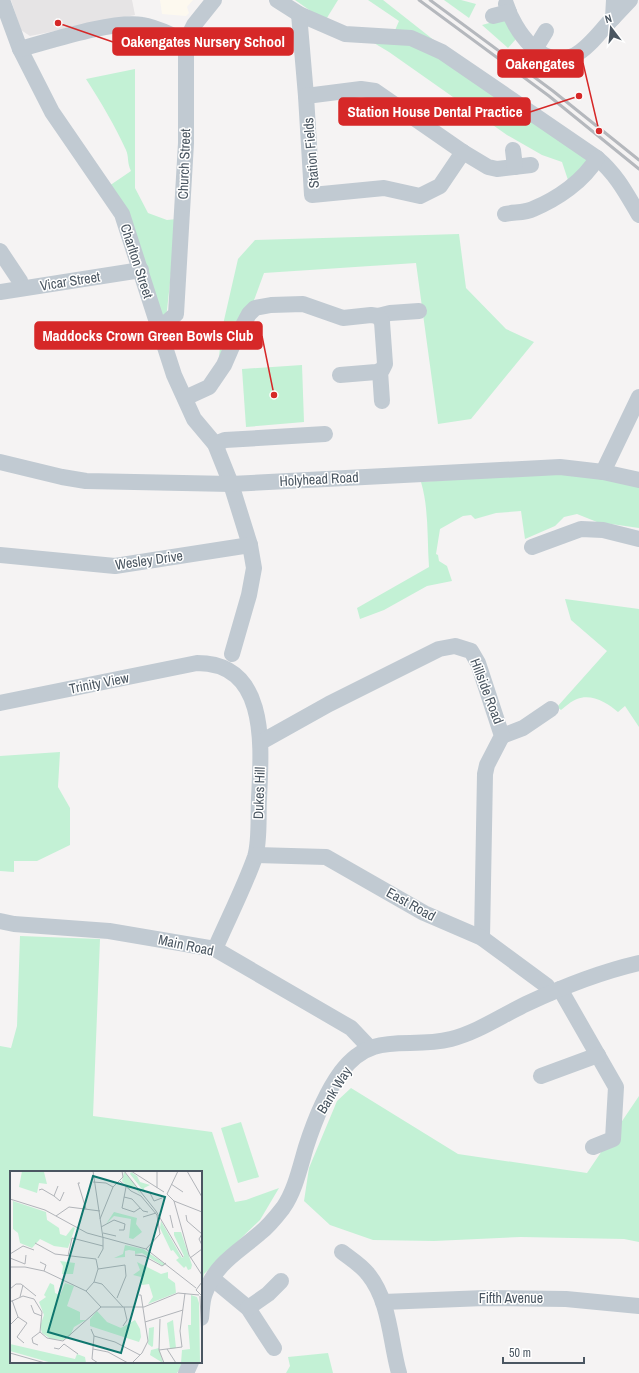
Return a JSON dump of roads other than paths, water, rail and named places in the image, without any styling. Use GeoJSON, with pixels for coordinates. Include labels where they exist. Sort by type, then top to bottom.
{"type":"FeatureCollection","features":[{"type":"Feature","properties":{"kind":"street","name":"Charlton Street"},"geometry":{"type":"LineString","coordinates":[[2,0],[20,49],[52,112],[122,214],[174,375],[194,419],[215,444],[231,484]]}},
{"type":"Feature","properties":{"kind":"street","name":"Church Street"},"geometry":{"type":"LineString","coordinates":[[159,329],[176,314],[186,143],[186,41],[194,25],[214,0]]}},
{"type":"Feature","properties":{"kind":"street"},"geometry":{"type":"LineString","coordinates":[[277,0],[299,14],[346,34],[411,38],[442,52],[597,158],[616,176],[639,216]]}},
{"type":"Feature","properties":{"kind":"street"},"geometry":{"type":"LineString","coordinates":[[613,18],[614,0]]}},
{"type":"Feature","properties":{"kind":"street"},"geometry":{"type":"LineString","coordinates":[[493,16],[508,8],[511,20],[524,38],[535,49],[554,58],[574,55],[582,49],[630,0]]}},
{"type":"Feature","properties":{"kind":"street","name":"Station Fields"},"geometry":{"type":"LineString","coordinates":[[299,14],[312,194],[384,188],[420,196],[440,186],[462,152]]}},
{"type":"Feature","properties":{"kind":"street"},"geometry":{"type":"LineString","coordinates":[[20,49],[61,38],[126,24],[144,25],[186,41]]}},
{"type":"Feature","properties":{"kind":"street"},"geometry":{"type":"LineString","coordinates":[[535,49],[546,31]]}},
{"type":"Feature","properties":{"kind":"street"},"geometry":{"type":"LineString","coordinates":[[306,96],[361,89],[375,91],[462,152],[488,167],[497,169],[523,166],[513,150]]}},
{"type":"Feature","properties":{"kind":"street"},"geometry":{"type":"LineString","coordinates":[[505,214],[532,210],[545,203],[573,185],[590,170],[597,158]]}},
{"type":"Feature","properties":{"kind":"street"},"geometry":{"type":"LineString","coordinates":[[0,251],[20,281],[22,288]]}},
{"type":"Feature","properties":{"kind":"street","name":"Vicar Street"},"geometry":{"type":"LineString","coordinates":[[0,292],[141,270]]}},
{"type":"Feature","properties":{"kind":"street"},"geometry":{"type":"LineString","coordinates":[[185,398],[209,387],[224,365],[249,314],[255,308],[271,305],[303,304],[343,318],[371,315],[378,316],[390,313],[419,311]]}},
{"type":"Feature","properties":{"kind":"street"},"geometry":{"type":"LineString","coordinates":[[378,316],[382,322],[385,364],[380,371],[382,401]]}},
{"type":"Feature","properties":{"kind":"street"},"geometry":{"type":"LineString","coordinates":[[340,375],[380,371]]}},
{"type":"Feature","properties":{"kind":"street"},"geometry":{"type":"LineString","coordinates":[[603,472],[639,397]]}},
{"type":"Feature","properties":{"kind":"street"},"geometry":{"type":"LineString","coordinates":[[215,444],[225,440],[325,434]]}},
{"type":"Feature","properties":{"kind":"street","name":"Holyhead Road"},"geometry":{"type":"LineString","coordinates":[[0,462],[62,477],[86,481],[231,484],[560,467],[603,472],[639,480]]}},
{"type":"Feature","properties":{"kind":"street"},"geometry":{"type":"LineString","coordinates":[[231,484],[250,545],[254,568],[232,654]]}},
{"type":"Feature","properties":{"kind":"street"},"geometry":{"type":"LineString","coordinates":[[532,546],[574,525],[581,529],[603,530],[639,539]]}},
{"type":"Feature","properties":{"kind":"street","name":"Wesley Drive"},"geometry":{"type":"LineString","coordinates":[[0,555],[115,566],[250,545]]}},
{"type":"Feature","properties":{"kind":"street","name":"Hillside Road"},"geometry":{"type":"LineString","coordinates":[[261,742],[411,661],[439,649],[455,646],[465,648],[474,654],[500,724],[502,736],[487,765],[485,774],[482,938]]}},
{"type":"Feature","properties":{"kind":"street","name":"Trinity View"},"geometry":{"type":"LineString","coordinates":[[0,703],[197,663]]}},
{"type":"Feature","properties":{"kind":"street","name":"Dukes Hill"},"geometry":{"type":"LineString","coordinates":[[197,663],[211,663],[224,668],[242,683],[249,692],[255,705],[261,742],[256,855],[215,949]]}},
{"type":"Feature","properties":{"kind":"street"},"geometry":{"type":"LineString","coordinates":[[502,736],[523,728],[551,709]]}},
{"type":"Feature","properties":{"kind":"street","name":"East Road"},"geometry":{"type":"LineString","coordinates":[[256,855],[326,856],[424,913],[482,938],[546,986],[555,991],[598,1055],[616,1087],[612,1139],[593,1147]]}},
{"type":"Feature","properties":{"kind":"street","name":"Main Road"},"geometry":{"type":"LineString","coordinates":[[0,920],[14,924],[117,932],[215,949],[351,1028],[369,1047]]}},
{"type":"Feature","properties":{"kind":"street","name":"Bank Way"},"geometry":{"type":"LineString","coordinates":[[202,1310],[204,1294],[226,1260],[267,1227],[284,1206],[296,1179],[314,1124],[323,1102],[341,1072],[369,1047],[388,1042],[430,1043],[452,1038],[482,1028],[555,991],[615,969],[639,963]]}},
{"type":"Feature","properties":{"kind":"street"},"geometry":{"type":"LineString","coordinates":[[541,1076],[598,1055]]}},
{"type":"Feature","properties":{"kind":"street"},"geometry":{"type":"LineString","coordinates":[[342,1252],[368,1273],[375,1284],[382,1302],[399,1373]]}},
{"type":"Feature","properties":{"kind":"street"},"geometry":{"type":"LineString","coordinates":[[213,1279],[248,1308],[274,1348]]}},
{"type":"Feature","properties":{"kind":"street"},"geometry":{"type":"LineString","coordinates":[[248,1308],[268,1294],[281,1281]]}},
{"type":"Feature","properties":{"kind":"street","name":"Fifth Avenue"},"geometry":{"type":"LineString","coordinates":[[382,1302],[485,1298],[566,1299],[639,1306]]}},
{"type":"Feature","properties":{"kind":"street"},"geometry":{"type":"LineString","coordinates":[[186,1373],[191,1363]]}},
{"type":"Feature","properties":{"kind":"railway"},"geometry":{"type":"LineString","coordinates":[[419,0],[549,96],[639,169]]}},
{"type":"Feature","properties":{"kind":"railway"},"geometry":{"type":"LineString","coordinates":[[430,0],[553,91],[639,160]]}},
{"type":"Feature","properties":{"kind":"place","name":"Oakengates Nursery School"},"geometry":{"type":"Point","coordinates":[58,23]}},
{"type":"Feature","properties":{"kind":"place","name":"Station House Dental Practice"},"geometry":{"type":"Point","coordinates":[579,96]}},
{"type":"Feature","properties":{"kind":"place","name":"Oakengates"},"geometry":{"type":"Point","coordinates":[599,131]}},
{"type":"Feature","properties":{"kind":"place","name":"Maddocks Crown Green Bowls Club"},"geometry":{"type":"Point","coordinates":[274,395]}}]}
